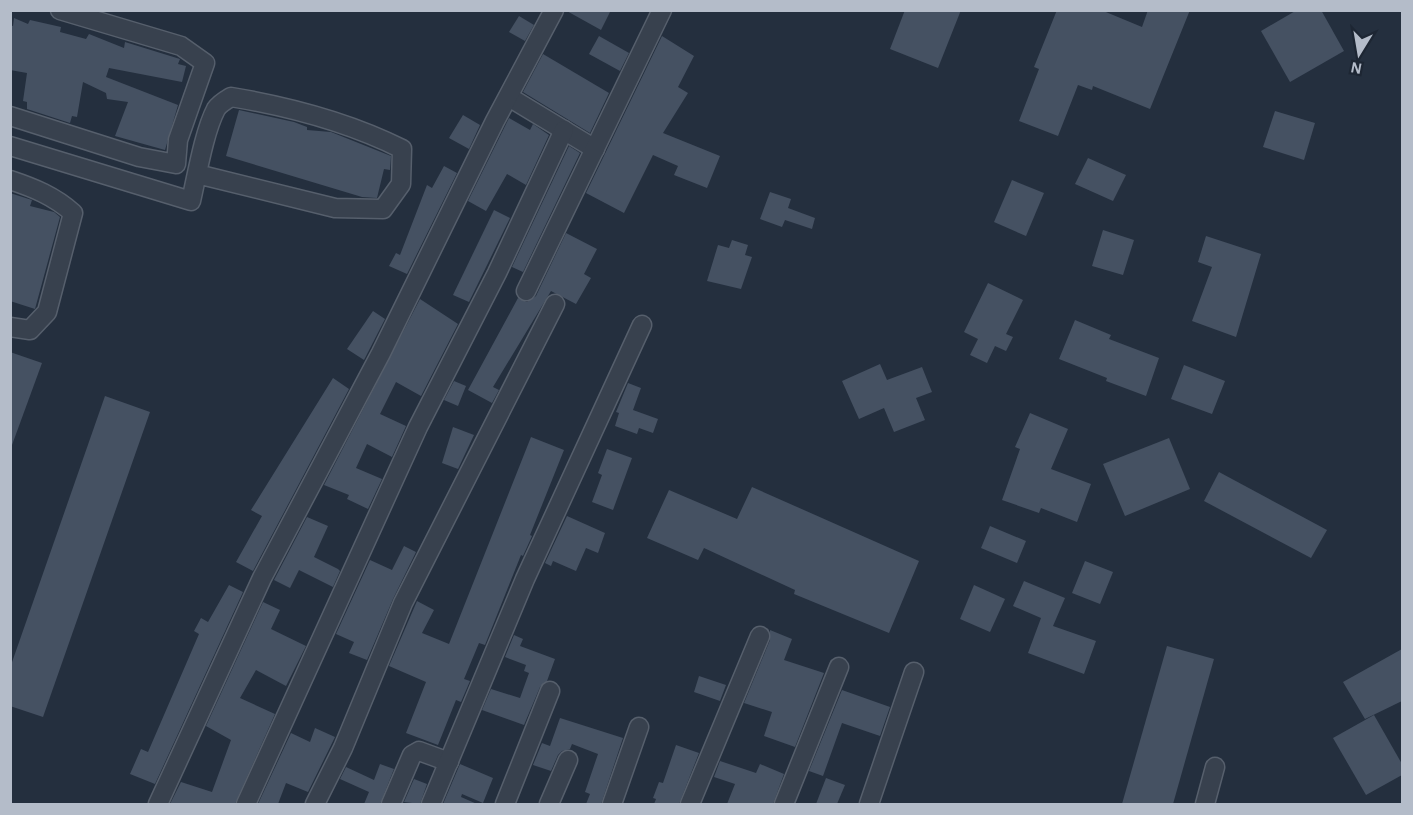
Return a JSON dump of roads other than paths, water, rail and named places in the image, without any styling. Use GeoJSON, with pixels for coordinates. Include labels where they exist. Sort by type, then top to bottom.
{"type":"FeatureCollection","features":[{"type":"Feature","properties":{"kind":"street"},"geometry":{"type":"LineString","coordinates":[[10,116],[139,157],[176,164],[178,140],[205,63],[181,46],[60,10]]}},
{"type":"Feature","properties":{"kind":"street"},"geometry":{"type":"LineString","coordinates":[[158,804],[262,578],[381,353],[554,10]]}},
{"type":"Feature","properties":{"kind":"street"},"geometry":{"type":"LineString","coordinates":[[526,291],[662,10]]}},
{"type":"Feature","properties":{"kind":"street"},"geometry":{"type":"LineString","coordinates":[[10,146],[191,201],[197,174],[217,108],[231,97],[283,106],[365,131],[402,149],[401,184],[383,209],[335,208],[197,174]]}},
{"type":"Feature","properties":{"kind":"street"},"geometry":{"type":"LineString","coordinates":[[509,97],[596,149]]}},
{"type":"Feature","properties":{"kind":"street"},"geometry":{"type":"LineString","coordinates":[[246,804],[418,427],[497,273],[564,130]]}},
{"type":"Feature","properties":{"kind":"street"},"geometry":{"type":"LineString","coordinates":[[10,180],[41,190],[73,213],[47,312],[30,330],[10,327]]}},
{"type":"Feature","properties":{"kind":"street"},"geometry":{"type":"LineString","coordinates":[[315,804],[343,748],[403,603],[555,304]]}},
{"type":"Feature","properties":{"kind":"street"},"geometry":{"type":"LineString","coordinates":[[431,804],[525,579],[642,325]]}},
{"type":"Feature","properties":{"kind":"street"},"geometry":{"type":"LineString","coordinates":[[690,804],[760,636]]}},
{"type":"Feature","properties":{"kind":"street"},"geometry":{"type":"LineString","coordinates":[[784,804],[839,667]]}},
{"type":"Feature","properties":{"kind":"street"},"geometry":{"type":"LineString","coordinates":[[868,804],[914,672]]}},
{"type":"Feature","properties":{"kind":"street"},"geometry":{"type":"LineString","coordinates":[[505,804],[550,691]]}},
{"type":"Feature","properties":{"kind":"street"},"geometry":{"type":"LineString","coordinates":[[612,804],[639,727]]}},
{"type":"Feature","properties":{"kind":"street"},"geometry":{"type":"LineString","coordinates":[[390,804],[408,763],[419,751],[449,762]]}},
{"type":"Feature","properties":{"kind":"street"},"geometry":{"type":"LineString","coordinates":[[549,804],[568,760]]}},
{"type":"Feature","properties":{"kind":"street"},"geometry":{"type":"LineString","coordinates":[[1205,804],[1215,767]]}}]}
